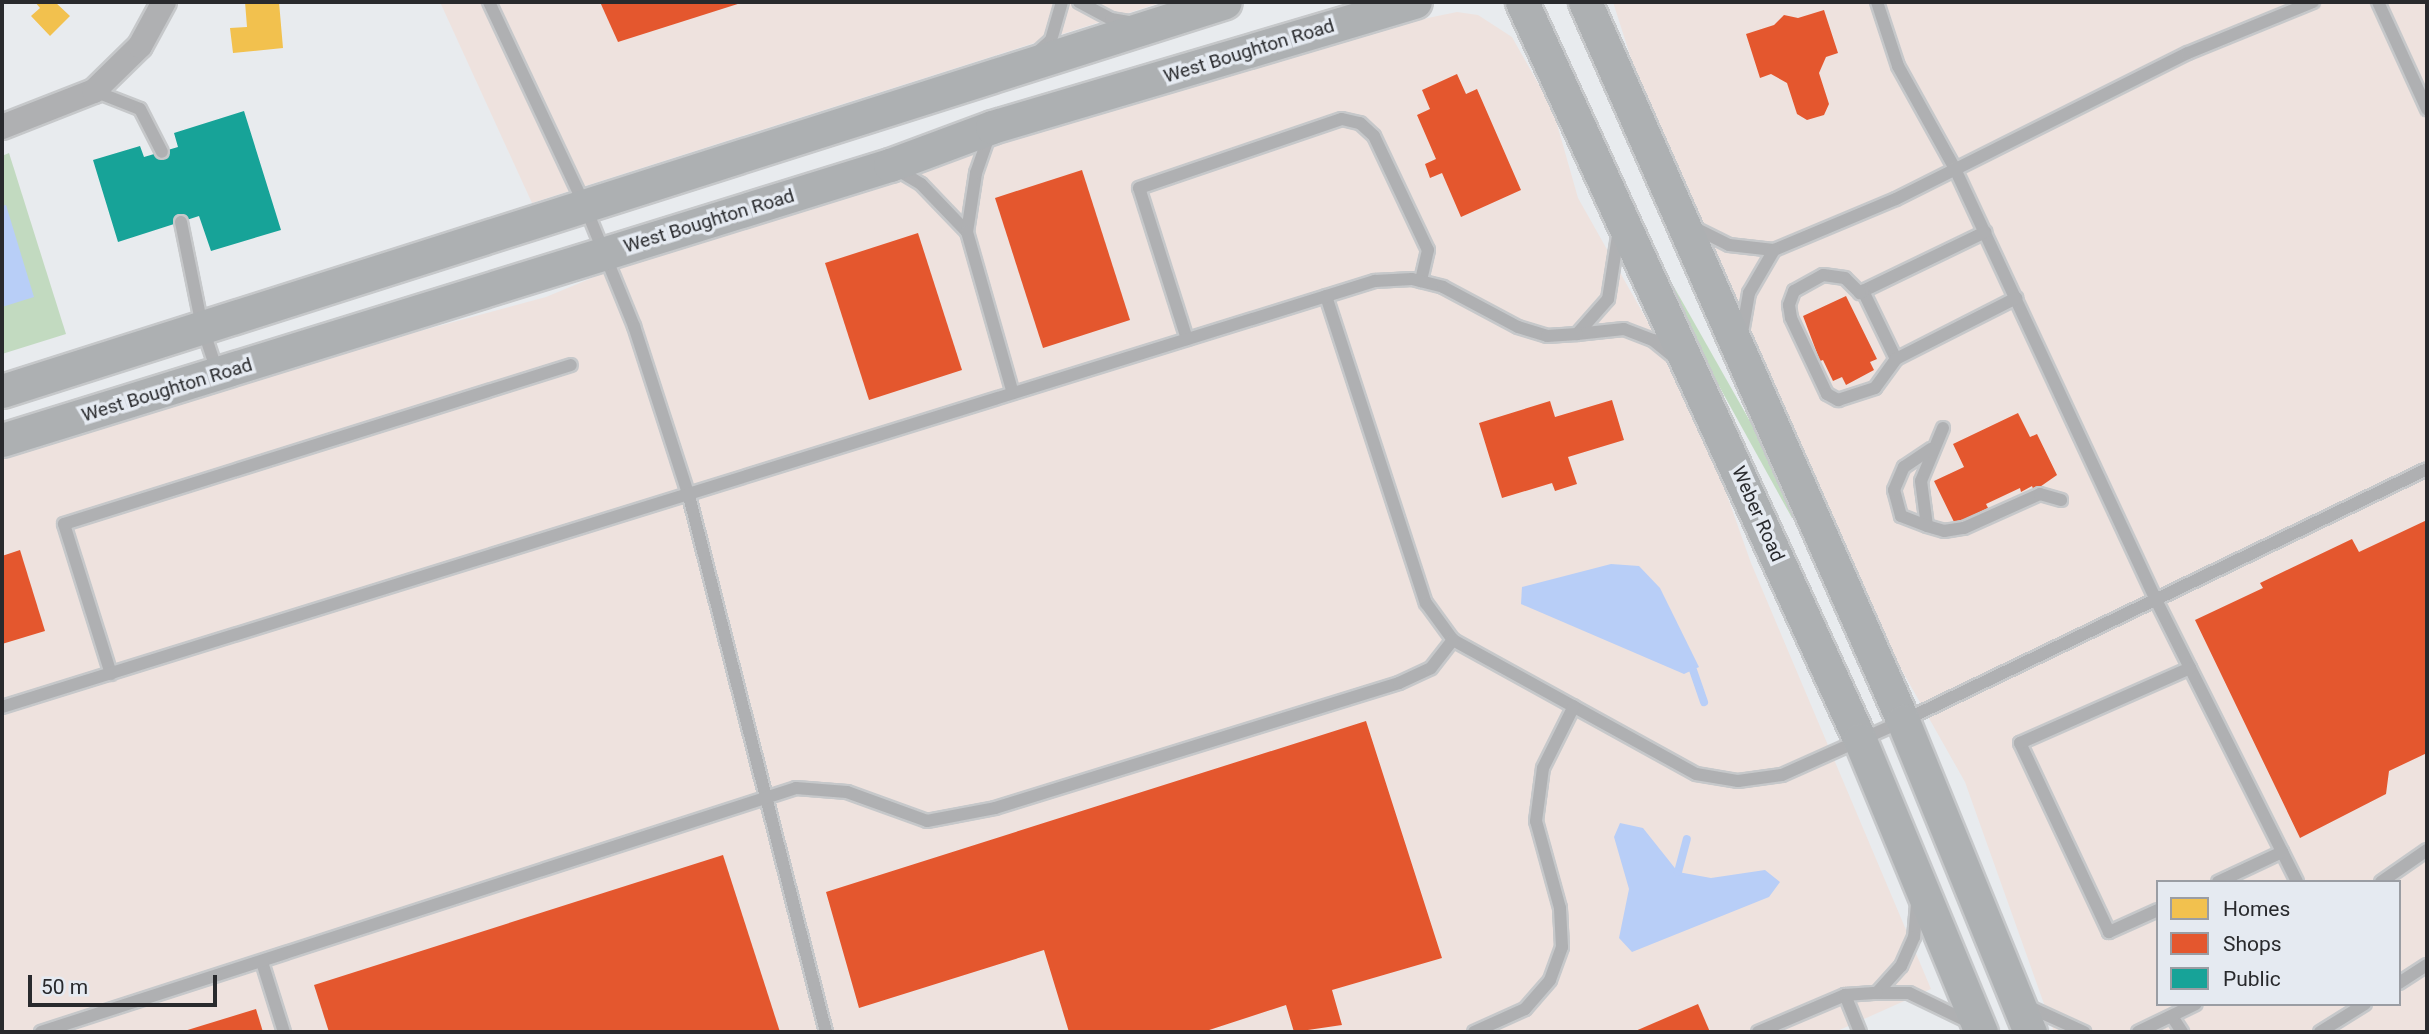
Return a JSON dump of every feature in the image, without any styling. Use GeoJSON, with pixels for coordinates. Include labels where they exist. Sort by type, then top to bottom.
{"type":"FeatureCollection","features":[{"type":"Feature","properties":{"kind":"main road"},"geometry":{"type":"LineString","coordinates":[[2,391],[1016,71],[1225,2]]}},
{"type":"Feature","properties":{"kind":"main road","name":"West Boughton Road"},"geometry":{"type":"LineString","coordinates":[[2,440],[219,376],[890,165],[992,127],[1415,2]]}},
{"type":"Feature","properties":{"kind":"main road","name":"Weber Road"},"geometry":{"type":"LineString","coordinates":[[1522,2],[1618,218],[1860,740],[1980,1030]]}},
{"type":"Feature","properties":{"kind":"main road"},"geometry":{"type":"LineString","coordinates":[[1585,2],[1903,721],[2030,1032]]}},
{"type":"Feature","properties":{"kind":"street"},"geometry":{"type":"LineString","coordinates":[[2,127],[45,114],[94,91],[140,46],[164,2]]}},
{"type":"Feature","properties":{"kind":"lane"},"geometry":{"type":"LineString","coordinates":[[489,2],[585,206],[634,326],[689,496],[826,1032]]}},
{"type":"Feature","properties":{"kind":"lane"},"geometry":{"type":"LineString","coordinates":[[1016,71],[1051,40],[1062,2]]}},
{"type":"Feature","properties":{"kind":"lane"},"geometry":{"type":"LineString","coordinates":[[1079,2],[1111,19],[1150,26]]}},
{"type":"Feature","properties":{"kind":"lane"},"geometry":{"type":"LineString","coordinates":[[1877,2],[1898,66],[1955,169],[2156,600],[2296,880]]}},
{"type":"Feature","properties":{"kind":"lane"},"geometry":{"type":"LineString","coordinates":[[1681,220],[1717,242],[1746,250],[1774,250],[1955,169],[2124,82],[2313,2]]}},
{"type":"Feature","properties":{"kind":"lane"},"geometry":{"type":"LineString","coordinates":[[2378,2],[2427,109]]}},
{"type":"Feature","properties":{"kind":"lane"},"geometry":{"type":"LineString","coordinates":[[94,91],[140,109],[162,152]]}},
{"type":"Feature","properties":{"kind":"lane"},"geometry":{"type":"LineString","coordinates":[[1187,339],[1139,188],[1342,119],[1360,123],[1374,136],[1428,250],[1422,281]]}},
{"type":"Feature","properties":{"kind":"lane"},"geometry":{"type":"LineString","coordinates":[[992,127],[976,173],[967,232],[1013,393]]}},
{"type":"Feature","properties":{"kind":"lane"},"geometry":{"type":"LineString","coordinates":[[890,165],[921,184],[967,232]]}},
{"type":"Feature","properties":{"kind":"lane"},"geometry":{"type":"LineString","coordinates":[[1577,334],[1608,299],[1616,265],[1618,218]]}},
{"type":"Feature","properties":{"kind":"lane"},"geometry":{"type":"LineString","coordinates":[[181,222],[202,326],[219,376]]}},
{"type":"Feature","properties":{"kind":"lane"},"geometry":{"type":"LineString","coordinates":[[1985,232],[1860,293],[1845,278],[1830,274],[1798,287],[1790,298],[1791,318],[1824,387],[1838,400],[1852,398],[1881,384],[1896,359],[2016,298]]}},
{"type":"Feature","properties":{"kind":"lane"},"geometry":{"type":"LineString","coordinates":[[1740,352],[1749,293],[1774,250]]}},
{"type":"Feature","properties":{"kind":"lane"},"geometry":{"type":"LineString","coordinates":[[2,707],[1376,281],[1422,281],[1443,286],[1518,327],[1547,336],[1624,329],[1653,341],[1691,371]]}},
{"type":"Feature","properties":{"kind":"lane"},"geometry":{"type":"LineString","coordinates":[[1864,291],[1896,359]]}},
{"type":"Feature","properties":{"kind":"lane"},"geometry":{"type":"LineString","coordinates":[[1326,296],[1426,603],[1453,640],[1696,774],[1738,781],[1782,775],[1903,721],[2427,469]]}},
{"type":"Feature","properties":{"kind":"lane"},"geometry":{"type":"LineString","coordinates":[[111,674],[64,524],[571,365]]}},
{"type":"Feature","properties":{"kind":"lane"},"geometry":{"type":"LineString","coordinates":[[1927,526],[1921,481],[1932,449],[1943,428]]}},
{"type":"Feature","properties":{"kind":"lane"},"geometry":{"type":"LineString","coordinates":[[1932,449],[1904,467],[1894,491],[1901,516],[1944,531],[1964,527],[2039,494],[2061,499]]}},
{"type":"Feature","properties":{"kind":"lane"},"geometry":{"type":"LineString","coordinates":[[41,1032],[796,788],[847,792],[927,821],[959,818],[1399,683],[1431,668],[1453,640]]}},
{"type":"Feature","properties":{"kind":"lane"},"geometry":{"type":"LineString","coordinates":[[2156,911],[2109,932],[2020,743],[2190,668]]}},
{"type":"Feature","properties":{"kind":"lane"},"geometry":{"type":"LineString","coordinates":[[1474,1032],[1525,1009],[1549,980],[1562,947],[1560,908],[1536,821],[1543,768],[1574,706]]}},
{"type":"Feature","properties":{"kind":"lane"},"geometry":{"type":"LineString","coordinates":[[2384,880],[2427,850]]}},
{"type":"Feature","properties":{"kind":"lane"},"geometry":{"type":"LineString","coordinates":[[2222,880],[2282,852]]}},
{"type":"Feature","properties":{"kind":"lane"},"geometry":{"type":"LineString","coordinates":[[1877,993],[1901,966],[1914,937],[1920,883]]}},
{"type":"Feature","properties":{"kind":"lane"},"geometry":{"type":"LineString","coordinates":[[262,962],[284,1032]]}},
{"type":"Feature","properties":{"kind":"lane"},"geometry":{"type":"LineString","coordinates":[[2401,982],[2427,965]]}},
{"type":"Feature","properties":{"kind":"lane"},"geometry":{"type":"LineString","coordinates":[[1758,1032],[1845,995],[1877,993],[1909,993],[1980,1030]]}},
{"type":"Feature","properties":{"kind":"lane"},"geometry":{"type":"LineString","coordinates":[[1845,995],[1860,1032]]}},
{"type":"Feature","properties":{"kind":"lane"},"geometry":{"type":"LineString","coordinates":[[2018,1002],[2084,1032]]}},
{"type":"Feature","properties":{"kind":"lane"},"geometry":{"type":"LineString","coordinates":[[2138,1032],[2173,1018],[2193,1006]]}},
{"type":"Feature","properties":{"kind":"lane"},"geometry":{"type":"LineString","coordinates":[[2320,1032],[2362,1006]]}},
{"type":"Feature","properties":{"kind":"lane"},"geometry":{"type":"LineString","coordinates":[[2173,1018],[2182,1032]]}},
{"type":"Feature","properties":{"kind":"shaded area"},"geometry":{"type":"Polygon","coordinates":[[[440,2],[1163,2],[532,203],[440,2]]]}},
{"type":"Feature","properties":{"kind":"shaded area"},"geometry":{"type":"Polygon","coordinates":[[[1613,2],[2427,2],[2427,1032],[2054,1032],[1965,782],[1891,651],[1636,74],[1613,2]]]}},
{"type":"Feature","properties":{"kind":"shaded area"},"geometry":{"type":"Polygon","coordinates":[[[1457,12],[1478,15],[1512,37],[1553,110],[1578,198],[1675,370],[1707,439],[1751,563],[1931,989],[1835,1032],[2,1032],[2,455],[249,377],[546,297],[683,240],[1369,30],[1457,12]]]}},
{"type":"Feature","properties":{"kind":"green space"},"geometry":{"type":"Polygon","coordinates":[[[9,153],[66,334],[2,354],[2,156],[9,153]]]}},
{"type":"Feature","properties":{"kind":"green space"},"geometry":{"type":"Polygon","coordinates":[[[1674,287],[1768,453],[1796,517],[1792,518],[1714,377],[1671,288],[1674,287]]]}},
{"type":"Feature","properties":{"kind":"water"},"geometry":{"type":"Polygon","coordinates":[[[6,205],[34,297],[2,307],[2,206],[6,205]]]}},
{"type":"Feature","properties":{"kind":"water"},"geometry":{"type":"Polygon","coordinates":[[[1611,564],[1639,566],[1660,588],[1699,667],[1684,674],[1521,604],[1522,587],[1611,564]]]}},
{"type":"Feature","properties":{"kind":"water"},"geometry":{"type":"Polygon","coordinates":[[[1620,823],[1643,828],[1678,872],[1711,878],[1765,870],[1780,882],[1769,897],[1632,952],[1619,938],[1629,889],[1614,837],[1620,823]]]}},
{"type":"Feature","properties":{"kind":"building: Homes"},"geometry":{"type":"Polygon","coordinates":[[[35,2],[55,2],[70,16],[50,36],[31,16],[40,8],[35,2]]]}},
{"type":"Feature","properties":{"kind":"building: Homes"},"geometry":{"type":"Polygon","coordinates":[[[245,2],[279,2],[283,48],[233,53],[230,28],[247,27],[245,2]]]}},
{"type":"Feature","properties":{"kind":"building: Shops"},"geometry":{"type":"Polygon","coordinates":[[[600,2],[744,2],[618,42],[600,2]]]}},
{"type":"Feature","properties":{"kind":"building: Shops"},"geometry":{"type":"Polygon","coordinates":[[[1824,10],[1838,53],[1826,57],[1819,73],[1829,104],[1824,115],[1807,120],[1797,114],[1787,83],[1771,74],[1760,78],[1746,34],[1774,25],[1784,15],[1798,18],[1824,10]]]}},
{"type":"Feature","properties":{"kind":"building: Shops"},"geometry":{"type":"Polygon","coordinates":[[[1457,74],[1466,94],[1477,89],[1521,190],[1461,217],[1442,173],[1430,178],[1425,164],[1436,159],[1417,115],[1430,109],[1422,90],[1457,74]]]}},
{"type":"Feature","properties":{"kind":"building: Shops"},"geometry":{"type":"Polygon","coordinates":[[[1082,170],[1130,320],[1043,348],[995,198],[1082,170]]]}},
{"type":"Feature","properties":{"kind":"building: Shops"},"geometry":{"type":"Polygon","coordinates":[[[918,233],[962,370],[869,400],[825,263],[918,233]]]}},
{"type":"Feature","properties":{"kind":"building: Shops"},"geometry":{"type":"Polygon","coordinates":[[[1846,296],[1877,359],[1870,362],[1874,370],[1846,385],[1842,377],[1833,381],[1823,360],[1820,361],[1803,316],[1846,296]]]}},
{"type":"Feature","properties":{"kind":"building: Shops"},"geometry":{"type":"Polygon","coordinates":[[[1612,400],[1624,440],[1568,457],[1577,484],[1555,491],[1552,483],[1502,498],[1479,423],[1550,401],[1555,417],[1612,400]]]}},
{"type":"Feature","properties":{"kind":"building: Shops"},"geometry":{"type":"Polygon","coordinates":[[[2018,413],[2030,437],[2037,434],[2057,475],[2034,491],[2032,486],[2021,492],[2020,488],[1986,504],[1988,508],[1955,524],[1934,481],[1964,467],[1953,444],[2018,413]]]}},
{"type":"Feature","properties":{"kind":"building: Shops"},"geometry":{"type":"Polygon","coordinates":[[[2427,520],[2427,753],[2389,771],[2386,794],[2300,838],[2195,620],[2263,588],[2260,583],[2352,539],[2359,552],[2427,520]]]}},
{"type":"Feature","properties":{"kind":"building: Shops"},"geometry":{"type":"Polygon","coordinates":[[[20,550],[45,631],[2,644],[2,556],[20,550]]]}},
{"type":"Feature","properties":{"kind":"building: Shops"},"geometry":{"type":"Polygon","coordinates":[[[1366,721],[1442,958],[1332,990],[1342,1025],[1294,1032],[1286,1005],[1203,1032],[1069,1032],[1044,950],[859,1008],[826,892],[1366,721]]]}},
{"type":"Feature","properties":{"kind":"building: Shops"},"geometry":{"type":"Polygon","coordinates":[[[723,855],[780,1032],[329,1032],[314,985],[723,855]]]}},
{"type":"Feature","properties":{"kind":"building: Shops"},"geometry":{"type":"Polygon","coordinates":[[[1698,1004],[1710,1032],[1633,1032],[1698,1004]]]}},
{"type":"Feature","properties":{"kind":"building: Shops"},"geometry":{"type":"Polygon","coordinates":[[[256,1009],[263,1032],[181,1032],[256,1009]]]}},
{"type":"Feature","properties":{"kind":"building: Public"},"geometry":{"type":"Polygon","coordinates":[[[244,111],[281,230],[211,251],[199,216],[118,242],[93,160],[140,146],[144,157],[178,147],[174,133],[244,111]]]}},
{"type":"Feature","properties":{"kind":"waterway"},"geometry":{"type":"LineString","coordinates":[[1693,670],[1704,702]]}},
{"type":"Feature","properties":{"kind":"waterway"},"geometry":{"type":"LineString","coordinates":[[1678,872],[1687,839]]}}]}
